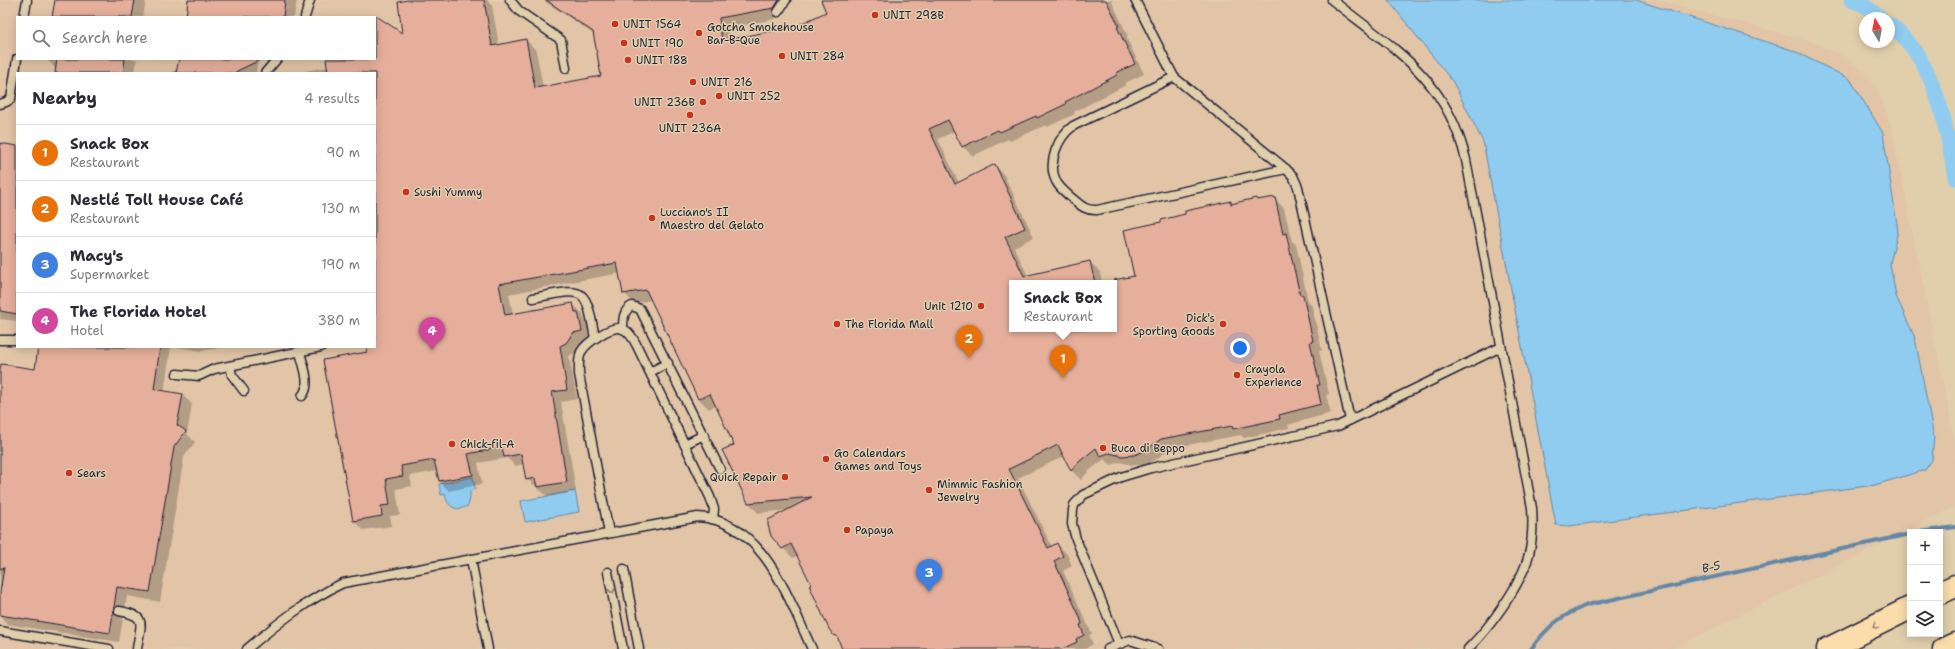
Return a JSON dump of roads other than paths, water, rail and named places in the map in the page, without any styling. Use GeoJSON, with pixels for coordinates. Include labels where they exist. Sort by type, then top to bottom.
{"type":"FeatureCollection","features":[{"type":"Feature","properties":{"kind":"highway"},"geometry":{"type":"LineString","coordinates":[[1943,592],[1955,586]]}},
{"type":"Feature","properties":{"kind":"highway"},"geometry":{"type":"LineString","coordinates":[[1828,649],[1907,610]]}},
{"type":"Feature","properties":{"kind":"highway"},"geometry":{"type":"LineString","coordinates":[[1944,649],[1955,644]]}},
{"type":"Feature","properties":{"kind":"lane"},"geometry":{"type":"LineString","coordinates":[[24,16],[27,0]]}},
{"type":"Feature","properties":{"kind":"lane"},"geometry":{"type":"LineString","coordinates":[[305,16],[310,0]]}},
{"type":"Feature","properties":{"kind":"lane"},"geometry":{"type":"LineString","coordinates":[[510,0],[519,11],[561,40],[566,68]]}},
{"type":"Feature","properties":{"kind":"lane"},"geometry":{"type":"LineString","coordinates":[[778,12],[786,0]]}},
{"type":"Feature","properties":{"kind":"lane"},"geometry":{"type":"LineString","coordinates":[[1135,0],[1174,77],[1286,169],[1298,187],[1350,420]]}},
{"type":"Feature","properties":{"kind":"lane"},"geometry":{"type":"LineString","coordinates":[[1332,0],[1419,70],[1438,93],[1454,120],[1466,160],[1532,508],[1532,537],[1529,554],[1521,575],[1491,623],[1468,649]]}},
{"type":"Feature","properties":{"kind":"lane"},"geometry":{"type":"LineString","coordinates":[[0,104],[11,99],[17,60]]}},
{"type":"Feature","properties":{"kind":"lane"},"geometry":{"type":"LineString","coordinates":[[266,72],[277,60]]}},
{"type":"Feature","properties":{"kind":"lane"},"geometry":{"type":"LineString","coordinates":[[1174,77],[1073,126],[1062,136],[1055,155],[1053,174],[1059,187],[1087,209],[1097,210],[1286,169]]}},
{"type":"Feature","properties":{"kind":"lane"},"geometry":{"type":"LineString","coordinates":[[533,298],[569,291],[583,296],[589,306],[595,338]]}},
{"type":"Feature","properties":{"kind":"lane"},"geometry":{"type":"LineString","coordinates":[[623,329],[624,317],[628,308],[632,306],[640,309],[668,362],[720,469]]}},
{"type":"Feature","properties":{"kind":"lane"},"geometry":{"type":"LineString","coordinates":[[609,533],[579,368],[582,351],[595,338],[615,328],[623,329],[633,339],[650,372],[710,497],[714,509],[713,519]]}},
{"type":"Feature","properties":{"kind":"lane"},"geometry":{"type":"LineString","coordinates":[[0,340],[16,340]]}},
{"type":"Feature","properties":{"kind":"lane"},"geometry":{"type":"LineString","coordinates":[[1119,644],[1073,531],[1072,510],[1078,500],[1102,486],[1141,470],[1338,426],[1501,347]]}},
{"type":"Feature","properties":{"kind":"lane"},"geometry":{"type":"LineString","coordinates":[[177,374],[199,376],[214,369],[317,348]]}},
{"type":"Feature","properties":{"kind":"lane"},"geometry":{"type":"LineString","coordinates":[[300,352],[306,384],[305,392],[302,396]]}},
{"type":"Feature","properties":{"kind":"lane"},"geometry":{"type":"LineString","coordinates":[[650,372],[668,362]]}},
{"type":"Feature","properties":{"kind":"lane"},"geometry":{"type":"LineString","coordinates":[[230,366],[232,375],[244,391]]}},
{"type":"Feature","properties":{"kind":"lane"},"geometry":{"type":"LineString","coordinates":[[685,444],[704,435]]}},
{"type":"Feature","properties":{"kind":"lane"},"geometry":{"type":"LineString","coordinates":[[248,649],[310,599],[343,583],[690,518],[713,519],[730,526],[748,538],[770,562],[812,649]]}},
{"type":"Feature","properties":{"kind":"lane"},"geometry":{"type":"LineString","coordinates":[[471,559],[488,649]]}},
{"type":"Feature","properties":{"kind":"lane"},"geometry":{"type":"LineString","coordinates":[[624,569],[639,649]]}},
{"type":"Feature","properties":{"kind":"lane"},"geometry":{"type":"LineString","coordinates":[[608,572],[623,649]]}},
{"type":"Feature","properties":{"kind":"lane"},"geometry":{"type":"LineString","coordinates":[[119,611],[134,614],[139,618],[140,625],[136,649]]}},
{"type":"Feature","properties":{"kind":"lane"},"geometry":{"type":"LineString","coordinates":[[0,631],[109,649]]}},
{"type":"Feature","properties":{"kind":"lane"},"geometry":{"type":"LineString","coordinates":[[1108,649],[1119,644],[1135,641],[1158,649]]}},
{"type":"Feature","properties":{"kind":"water"},"geometry":{"type":"Polygon","coordinates":[[[1388,0],[1636,0],[1792,50],[1850,79],[1883,133],[1898,231],[1890,263],[1896,296],[1915,338],[1934,437],[1932,460],[1925,470],[1875,485],[1569,526],[1556,525],[1483,142],[1453,82],[1388,0]]]}},
{"type":"Feature","properties":{"kind":"water"},"geometry":{"type":"Polygon","coordinates":[[[473,477],[475,489],[470,491],[468,506],[464,508],[453,507],[448,502],[445,494],[441,495],[439,484],[473,477]]]}},
{"type":"Feature","properties":{"kind":"water"},"geometry":{"type":"Polygon","coordinates":[[[575,491],[579,512],[525,522],[521,501],[575,491]]]}},
{"type":"Feature","properties":{"kind":"waterway"},"geometry":{"type":"LineString","coordinates":[[1851,0],[1864,5],[1873,12]]}},
{"type":"Feature","properties":{"kind":"waterway"},"geometry":{"type":"LineString","coordinates":[[1895,30],[1905,39],[1918,56],[1928,74],[1943,115],[1955,178]]}},
{"type":"Feature","properties":{"kind":"waterway","name":"B-5"},"geometry":{"type":"LineString","coordinates":[[1941,529],[1955,527]]}},
{"type":"Feature","properties":{"kind":"waterway","name":"B-5"},"geometry":{"type":"LineString","coordinates":[[1531,649],[1555,622],[1587,605],[1907,535]]}},
{"type":"Feature","properties":{"kind":"place","name":"UNIT 298B"},"geometry":{"type":"Point","coordinates":[875,15]}},
{"type":"Feature","properties":{"kind":"place","name":"UNIT 1564"},"geometry":{"type":"Point","coordinates":[615,24]}},
{"type":"Feature","properties":{"kind":"place","name":"Gotcha Smokehouse Bar-B-Que"},"geometry":{"type":"Point","coordinates":[699,33]}},
{"type":"Feature","properties":{"kind":"place","name":"UNIT 190"},"geometry":{"type":"Point","coordinates":[624,43]}},
{"type":"Feature","properties":{"kind":"place","name":"UNIT 284"},"geometry":{"type":"Point","coordinates":[782,56]}},
{"type":"Feature","properties":{"kind":"place","name":"UNIT 188"},"geometry":{"type":"Point","coordinates":[628,60]}},
{"type":"Feature","properties":{"kind":"place","name":"UNIT 216"},"geometry":{"type":"Point","coordinates":[693,82]}},
{"type":"Feature","properties":{"kind":"place","name":"UNIT 252"},"geometry":{"type":"Point","coordinates":[719,96]}},
{"type":"Feature","properties":{"kind":"place","name":"UNIT 236B"},"geometry":{"type":"Point","coordinates":[703,102]}},
{"type":"Feature","properties":{"kind":"place","name":"UNIT 236A"},"geometry":{"type":"Point","coordinates":[690,115]}},
{"type":"Feature","properties":{"kind":"place","name":"Sushi Yummy"},"geometry":{"type":"Point","coordinates":[406,192]}},
{"type":"Feature","properties":{"kind":"place","name":"Lucciano's II Maestro del Gelato"},"geometry":{"type":"Point","coordinates":[652,218]}},
{"type":"Feature","properties":{"kind":"place","name":"Unit 1210"},"geometry":{"type":"Point","coordinates":[981,306]}},
{"type":"Feature","properties":{"kind":"place","name":"The Florida Mall"},"geometry":{"type":"Point","coordinates":[837,324]}},
{"type":"Feature","properties":{"kind":"place","name":"Dick's Sporting Goods"},"geometry":{"type":"Point","coordinates":[1223,324]}},
{"type":"Feature","properties":{"kind":"place","name":"The Florida Hotel"},"geometry":{"type":"Point","coordinates":[432,350]}},
{"type":"Feature","properties":{"kind":"place","name":"Nestlé Toll House Café"},"geometry":{"type":"Point","coordinates":[969,358]}},
{"type":"Feature","properties":{"kind":"place","name":"Crayola Experience"},"geometry":{"type":"Point","coordinates":[1237,375]}},
{"type":"Feature","properties":{"kind":"place","name":"Snack Box"},"geometry":{"type":"Point","coordinates":[1063,378]}},
{"type":"Feature","properties":{"kind":"place","name":"Chick-fil-A"},"geometry":{"type":"Point","coordinates":[452,444]}},
{"type":"Feature","properties":{"kind":"place","name":"Buca di Beppo"},"geometry":{"type":"Point","coordinates":[1103,448]}},
{"type":"Feature","properties":{"kind":"place","name":"Go Calendars Games and Toys"},"geometry":{"type":"Point","coordinates":[826,459]}},
{"type":"Feature","properties":{"kind":"place","name":"Sears"},"geometry":{"type":"Point","coordinates":[69,473]}},
{"type":"Feature","properties":{"kind":"place","name":"Quick Repair"},"geometry":{"type":"Point","coordinates":[785,477]}},
{"type":"Feature","properties":{"kind":"place","name":"Mimmic Fashion Jewelry"},"geometry":{"type":"Point","coordinates":[929,490]}},
{"type":"Feature","properties":{"kind":"place","name":"Papaya"},"geometry":{"type":"Point","coordinates":[847,530]}},
{"type":"Feature","properties":{"kind":"place","name":"Macy's"},"geometry":{"type":"Point","coordinates":[929,592]}}]}
